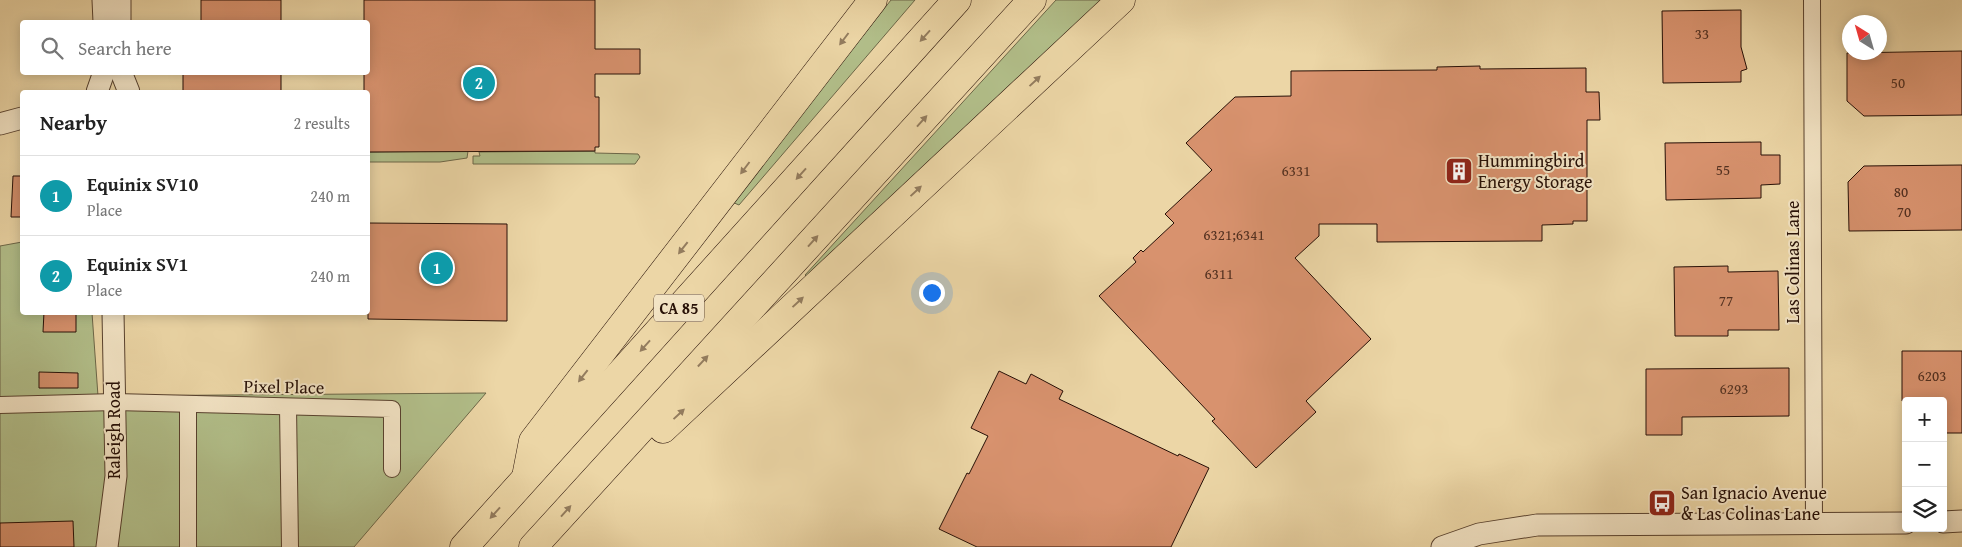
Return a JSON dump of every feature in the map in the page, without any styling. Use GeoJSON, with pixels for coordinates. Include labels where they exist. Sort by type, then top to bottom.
{"type":"FeatureCollection","features":[{"type":"Feature","properties":{"kind":"highway"},"geometry":{"type":"LineString","coordinates":[[525,479],[534,441],[874,0]]}},
{"type":"Feature","properties":{"kind":"highway","name":"CA 85"},"geometry":{"type":"LineString","coordinates":[[464,547],[957,0]]}},
{"type":"Feature","properties":{"kind":"highway"},"geometry":{"type":"LineString","coordinates":[[533,547],[1032,0]]}},
{"type":"Feature","properties":{"kind":"highway"},"geometry":{"type":"LineString","coordinates":[[611,461],[655,436],[1121,0]]}},
{"type":"Feature","properties":{"kind":"street"},"geometry":{"type":"LineString","coordinates":[[104,20],[107,0]]}},
{"type":"Feature","properties":{"kind":"street"},"geometry":{"type":"LineString","coordinates":[[107,0],[119,20]]}},
{"type":"Feature","properties":{"kind":"street","name":"Las Colinas Lane"},"geometry":{"type":"LineString","coordinates":[[1812,0],[1814,523]]}},
{"type":"Feature","properties":{"kind":"street"},"geometry":{"type":"LineString","coordinates":[[98,90],[103,75]]}},
{"type":"Feature","properties":{"kind":"street"},"geometry":{"type":"LineString","coordinates":[[122,75],[128,90]]}},
{"type":"Feature","properties":{"kind":"street","name":"Raleigh Road"},"geometry":{"type":"LineString","coordinates":[[107,547],[116,476],[113,315]]}},
{"type":"Feature","properties":{"kind":"street","name":"Pixel Place"},"geometry":{"type":"LineString","coordinates":[[0,405],[115,402],[392,409],[392,469]]}},
{"type":"Feature","properties":{"kind":"street"},"geometry":{"type":"LineString","coordinates":[[188,405],[188,547]]}},
{"type":"Feature","properties":{"kind":"street"},"geometry":{"type":"LineString","coordinates":[[288,407],[290,547]]}},
{"type":"Feature","properties":{"kind":"street"},"geometry":{"type":"LineString","coordinates":[[1947,522],[1962,521]]}},
{"type":"Feature","properties":{"kind":"street"},"geometry":{"type":"LineString","coordinates":[[1442,547],[1479,534],[1537,524],[1902,523]]}},
{"type":"Feature","properties":{"kind":"green space"},"geometry":{"type":"Polygon","coordinates":[[[891,0],[915,0],[739,205],[732,202],[891,0]]]}},
{"type":"Feature","properties":{"kind":"green space"},"geometry":{"type":"Polygon","coordinates":[[[1056,0],[1104,0],[814,283],[805,275],[1056,0]]]}},
{"type":"Feature","properties":{"kind":"green space"},"geometry":{"type":"Polygon","coordinates":[[[468,151],[467,158],[440,162],[370,162],[370,152],[468,151]]]}},
{"type":"Feature","properties":{"kind":"green space"},"geometry":{"type":"Polygon","coordinates":[[[595,151],[595,153],[638,154],[640,157],[635,164],[473,164],[473,156],[480,156],[479,152],[595,151]]]}},
{"type":"Feature","properties":{"kind":"green space"},"geometry":{"type":"Polygon","coordinates":[[[20,242],[20,315],[92,315],[98,396],[486,393],[354,547],[0,547],[0,246],[20,242]]]}},
{"type":"Feature","properties":{"kind":"building"},"geometry":{"type":"Polygon","coordinates":[[[201,0],[281,0],[281,20],[201,20],[201,0]]]}},
{"type":"Feature","properties":{"kind":"building"},"geometry":{"type":"Polygon","coordinates":[[[364,0],[595,0],[595,49],[640,49],[640,74],[595,74],[595,97],[599,97],[599,147],[595,147],[595,151],[370,152],[370,90],[364,90],[364,75],[370,75],[370,20],[364,20],[364,0]]]}},
{"type":"Feature","properties":{"kind":"building"},"geometry":{"type":"Polygon","coordinates":[[[1741,10],[1741,47],[1747,69],[1741,71],[1741,82],[1663,83],[1662,11],[1741,10]]]}},
{"type":"Feature","properties":{"kind":"building"},"geometry":{"type":"Polygon","coordinates":[[[1962,51],[1962,115],[1864,116],[1847,101],[1847,60],[1887,60],[1887,52],[1962,51]]]}},
{"type":"Feature","properties":{"kind":"building"},"geometry":{"type":"Polygon","coordinates":[[[1480,66],[1480,69],[1586,68],[1586,92],[1599,92],[1600,120],[1587,120],[1587,221],[1573,221],[1573,224],[1542,225],[1542,241],[1377,242],[1377,224],[1319,224],[1319,236],[1295,258],[1371,339],[1306,401],[1316,412],[1256,468],[1212,421],[1215,419],[1099,296],[1136,262],[1133,258],[1141,250],[1143,252],[1174,223],[1165,214],[1212,170],[1186,143],[1235,97],[1291,96],[1291,71],[1437,70],[1437,67],[1480,66]]]}},
{"type":"Feature","properties":{"kind":"building"},"geometry":{"type":"Polygon","coordinates":[[[183,75],[281,75],[281,90],[183,90],[183,75]]]}},
{"type":"Feature","properties":{"kind":"building"},"geometry":{"type":"Polygon","coordinates":[[[1761,142],[1761,155],[1780,155],[1780,184],[1761,185],[1761,198],[1666,200],[1665,143],[1761,142]]]}},
{"type":"Feature","properties":{"kind":"building"},"geometry":{"type":"Polygon","coordinates":[[[1962,165],[1962,230],[1849,231],[1848,182],[1864,166],[1962,165]]]}},
{"type":"Feature","properties":{"kind":"building"},"geometry":{"type":"Polygon","coordinates":[[[13,176],[20,176],[20,217],[11,217],[13,176]]]}},
{"type":"Feature","properties":{"kind":"building"},"geometry":{"type":"Polygon","coordinates":[[[370,223],[507,224],[507,321],[368,319],[368,315],[370,315],[370,223]]]}},
{"type":"Feature","properties":{"kind":"building"},"geometry":{"type":"Polygon","coordinates":[[[1728,266],[1728,272],[1778,271],[1779,330],[1728,330],[1728,336],[1675,336],[1674,267],[1728,266]]]}},
{"type":"Feature","properties":{"kind":"building"},"geometry":{"type":"Polygon","coordinates":[[[44,315],[76,315],[76,332],[43,332],[44,315]]]}},
{"type":"Feature","properties":{"kind":"building"},"geometry":{"type":"Polygon","coordinates":[[[1902,351],[1962,351],[1962,433],[1947,433],[1947,397],[1902,397],[1902,351]]]}},
{"type":"Feature","properties":{"kind":"building"},"geometry":{"type":"Polygon","coordinates":[[[1789,368],[1789,416],[1682,417],[1682,435],[1646,435],[1646,369],[1789,368]]]}},
{"type":"Feature","properties":{"kind":"building"},"geometry":{"type":"Polygon","coordinates":[[[999,371],[1026,384],[1031,374],[1063,391],[1059,399],[1178,456],[1179,454],[1209,468],[1171,547],[977,547],[939,529],[988,436],[971,428],[999,371]]]}},
{"type":"Feature","properties":{"kind":"building"},"geometry":{"type":"Polygon","coordinates":[[[39,372],[78,373],[78,388],[39,388],[39,372]]]}},
{"type":"Feature","properties":{"kind":"building"},"geometry":{"type":"Polygon","coordinates":[[[73,521],[74,547],[0,547],[0,523],[73,521]]]}},
{"type":"Feature","properties":{"kind":"place","name":"Equinix SV1"},"geometry":{"type":"Point","coordinates":[479,83]}},
{"type":"Feature","properties":{"kind":"place","name":"Hummingbird Energy Storage"},"geometry":{"type":"Point","coordinates":[1459,171]}},
{"type":"Feature","properties":{"kind":"place","name":"Equinix SV10"},"geometry":{"type":"Point","coordinates":[437,268]}},
{"type":"Feature","properties":{"kind":"place","name":"San Ignacio Avenue & Las Colinas Lane"},"geometry":{"type":"Point","coordinates":[1662,503]}}]}
